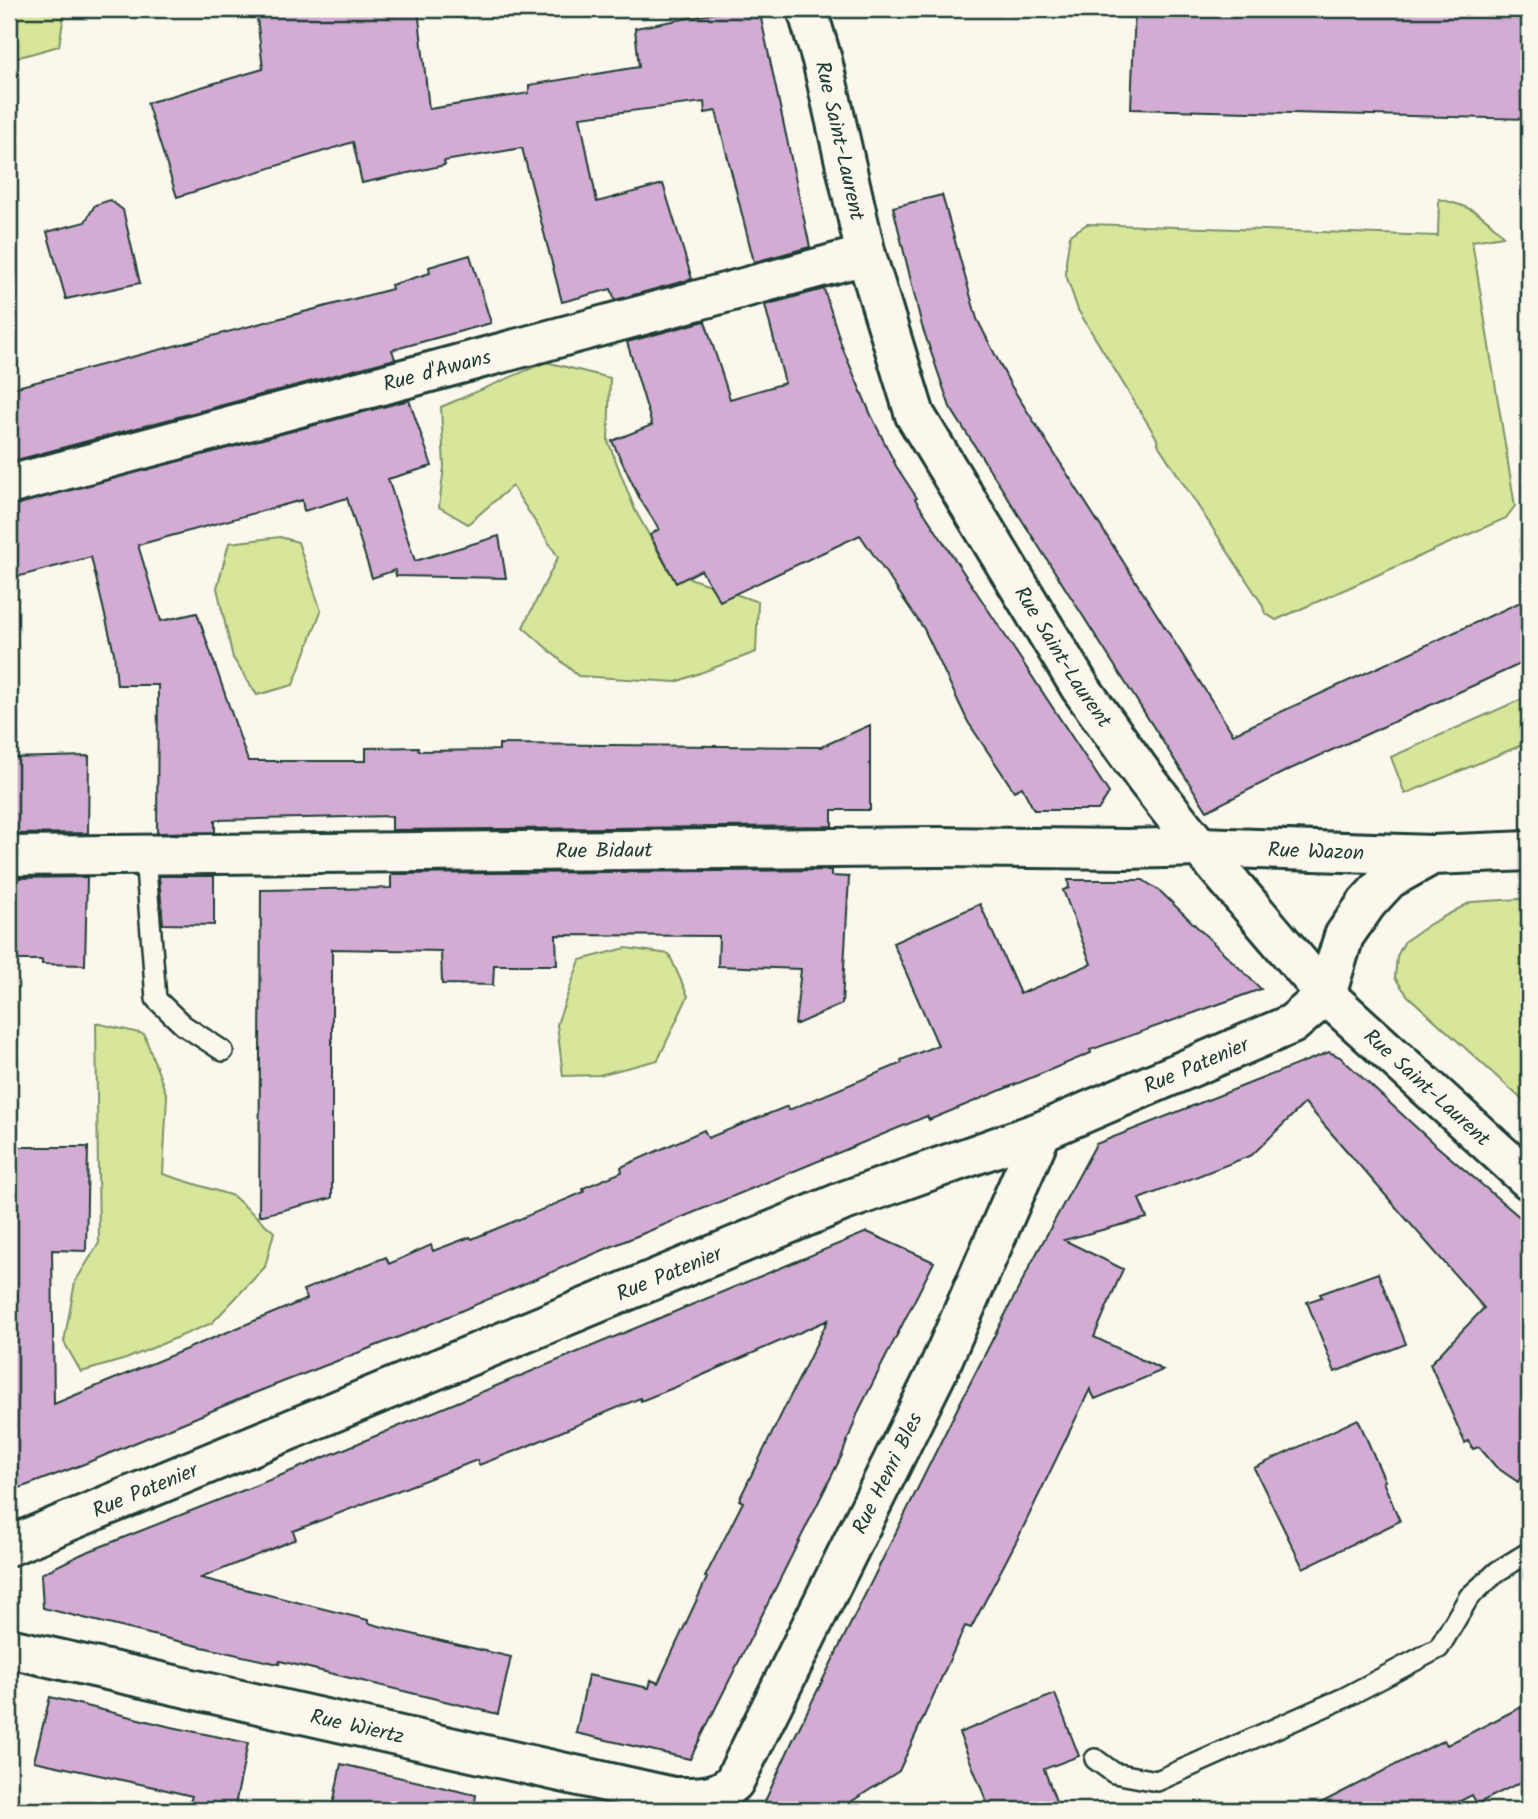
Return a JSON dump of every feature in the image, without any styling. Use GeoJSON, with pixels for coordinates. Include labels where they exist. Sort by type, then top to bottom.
{"type":"FeatureCollection","features":[{"type":"Feature","properties":{"kind":"street","name":"Rue Saint-Laurent"},"geometry":{"type":"LineString","coordinates":[[807,9],[822,60],[866,255],[915,415],[1080,687],[1145,778],[1200,847],[1326,995],[1529,1180]]}},
{"type":"Feature","properties":{"kind":"street","name":"Rue d'Awans"},"geometry":{"type":"LineString","coordinates":[[9,485],[866,255]]}},
{"type":"Feature","properties":{"kind":"street","name":"Rue Bidaut"},"geometry":{"type":"LineString","coordinates":[[9,856],[1200,847]]}},
{"type":"Feature","properties":{"kind":"street","name":"Rue Wazon"},"geometry":{"type":"LineString","coordinates":[[1200,847],[1432,855],[1529,851]]}},
{"type":"Feature","properties":{"kind":"street","name":"Rue Wazon"},"geometry":{"type":"LineString","coordinates":[[1326,995],[1344,936],[1367,903],[1389,879],[1432,855]]}},
{"type":"Feature","properties":{"kind":"street","name":"Rue Patenier"},"geometry":{"type":"LineString","coordinates":[[9,1546],[844,1201],[1042,1131],[1292,1024],[1326,995]]}},
{"type":"Feature","properties":{"kind":"street","name":"Rue Henri Bles"},"geometry":{"type":"LineString","coordinates":[[707,1797],[728,1788],[734,1782],[938,1370],[1042,1131]]}},
{"type":"Feature","properties":{"kind":"street","name":"Rue Wiertz"},"geometry":{"type":"LineString","coordinates":[[9,1648],[673,1797],[707,1797]]}},
{"type":"Feature","properties":{"kind":"lane"},"geometry":{"type":"LineString","coordinates":[[145,855],[156,999],[183,1025],[223,1051]]}},
{"type":"Feature","properties":{"kind":"lane"},"geometry":{"type":"LineString","coordinates":[[1095,1759],[1114,1773],[1157,1781],[1344,1698],[1438,1648],[1469,1597],[1498,1571],[1529,1552]]}},
{"type":"Feature","properties":{"kind":"green space"},"geometry":{"type":"Polygon","coordinates":[[[9,9],[65,9],[59,46],[9,60],[9,9]]]}},
{"type":"Feature","properties":{"kind":"green space"},"geometry":{"type":"Polygon","coordinates":[[[1439,199],[1475,212],[1503,236],[1472,241],[1515,506],[1506,518],[1276,620],[1265,613],[1262,604],[1159,446],[1078,310],[1066,275],[1070,235],[1087,224],[1438,236],[1439,199]]]}},
{"type":"Feature","properties":{"kind":"green space"},"geometry":{"type":"Polygon","coordinates":[[[546,362],[610,378],[608,441],[635,510],[669,571],[758,602],[756,652],[676,682],[578,676],[523,627],[558,557],[512,486],[468,524],[439,507],[444,467],[441,407],[546,362]]]}},
{"type":"Feature","properties":{"kind":"green space"},"geometry":{"type":"Polygon","coordinates":[[[280,537],[298,542],[321,611],[293,685],[257,695],[233,658],[217,588],[229,543],[280,537]]]}},
{"type":"Feature","properties":{"kind":"green space"},"geometry":{"type":"Polygon","coordinates":[[[1524,698],[1529,708],[1529,742],[1405,794],[1391,757],[1524,698]]]}},
{"type":"Feature","properties":{"kind":"green space"},"geometry":{"type":"Polygon","coordinates":[[[1520,899],[1529,901],[1529,1106],[1408,996],[1395,978],[1397,956],[1405,941],[1430,924],[1471,902],[1520,899]]]}},
{"type":"Feature","properties":{"kind":"green space"},"geometry":{"type":"Polygon","coordinates":[[[626,948],[669,954],[688,996],[658,1060],[599,1075],[563,1076],[557,1024],[580,960],[626,948]]]}},
{"type":"Feature","properties":{"kind":"green space"},"geometry":{"type":"Polygon","coordinates":[[[96,1023],[144,1034],[167,1096],[163,1174],[233,1196],[274,1232],[265,1267],[212,1323],[126,1359],[81,1372],[64,1342],[75,1282],[99,1243],[96,1023]]]}},
{"type":"Feature","properties":{"kind":"building"},"geometry":{"type":"Polygon","coordinates":[[[256,9],[418,9],[429,109],[529,93],[529,85],[639,67],[635,28],[738,9],[759,9],[810,247],[754,262],[716,111],[705,113],[704,102],[580,117],[597,202],[663,184],[692,279],[615,300],[611,289],[562,302],[522,148],[444,161],[445,165],[362,183],[353,142],[177,197],[147,103],[263,69],[256,9]]]}},
{"type":"Feature","properties":{"kind":"building"},"geometry":{"type":"Polygon","coordinates":[[[1135,9],[1373,9],[1529,13],[1529,119],[1131,109],[1135,9]]]}},
{"type":"Feature","properties":{"kind":"building"},"geometry":{"type":"Polygon","coordinates":[[[942,195],[977,319],[1010,384],[1233,734],[1529,598],[1529,660],[1284,772],[1207,811],[950,407],[922,326],[893,207],[942,195]]]}},
{"type":"Feature","properties":{"kind":"building"},"geometry":{"type":"Polygon","coordinates":[[[110,200],[123,210],[140,283],[66,299],[47,232],[85,222],[95,205],[110,200]]]}},
{"type":"Feature","properties":{"kind":"building"},"geometry":{"type":"Polygon","coordinates":[[[470,255],[491,323],[392,350],[395,359],[9,462],[9,389],[392,289],[391,285],[430,273],[429,267],[470,255]]]}},
{"type":"Feature","properties":{"kind":"building"},"geometry":{"type":"Polygon","coordinates":[[[824,289],[842,347],[896,466],[1109,793],[1098,810],[1034,810],[1022,787],[1014,791],[968,722],[924,629],[860,535],[720,601],[701,570],[676,583],[650,535],[659,529],[640,499],[612,441],[652,425],[627,342],[705,321],[730,399],[785,383],[765,305],[824,289]]]}},
{"type":"Feature","properties":{"kind":"building"},"geometry":{"type":"Polygon","coordinates":[[[409,400],[432,466],[388,479],[415,561],[499,536],[506,578],[396,576],[395,570],[372,578],[347,498],[304,511],[302,500],[138,545],[161,621],[197,613],[248,761],[366,761],[366,748],[418,747],[419,751],[499,750],[499,744],[821,747],[870,725],[870,810],[832,810],[832,826],[392,830],[392,816],[215,820],[215,832],[157,833],[158,685],[117,685],[114,653],[91,557],[9,579],[9,506],[409,400]]]}},
{"type":"Feature","properties":{"kind":"building"},"geometry":{"type":"Polygon","coordinates":[[[89,756],[88,833],[9,834],[9,758],[89,756]]]}},
{"type":"Feature","properties":{"kind":"building"},"geometry":{"type":"Polygon","coordinates":[[[831,870],[831,876],[849,877],[842,1004],[795,1025],[801,969],[718,966],[719,936],[556,935],[557,965],[494,965],[493,985],[442,984],[441,951],[332,949],[332,1198],[259,1216],[261,890],[391,888],[391,874],[831,870]]]}},
{"type":"Feature","properties":{"kind":"building"},"geometry":{"type":"Polygon","coordinates":[[[159,876],[214,876],[214,925],[163,924],[159,876]]]}},
{"type":"Feature","properties":{"kind":"building"},"geometry":{"type":"Polygon","coordinates":[[[87,877],[85,965],[42,964],[42,960],[9,960],[9,878],[87,877]]]}},
{"type":"Feature","properties":{"kind":"building"},"geometry":{"type":"Polygon","coordinates":[[[1068,880],[1143,880],[1161,892],[1261,989],[1090,1050],[1091,1053],[929,1120],[927,1116],[414,1331],[9,1492],[9,1147],[88,1147],[86,1251],[52,1250],[54,1404],[307,1299],[303,1290],[386,1257],[389,1264],[431,1245],[433,1251],[470,1237],[472,1239],[584,1192],[583,1188],[622,1172],[621,1167],[704,1130],[708,1138],[788,1106],[789,1110],[902,1063],[901,1060],[938,1045],[893,943],[980,904],[1020,994],[1091,964],[1063,890],[1069,888],[1068,880]]]}},
{"type":"Feature","properties":{"kind":"building"},"geometry":{"type":"Polygon","coordinates":[[[1329,1052],[1340,1057],[1432,1142],[1529,1225],[1529,1461],[1518,1482],[1496,1467],[1479,1447],[1473,1449],[1468,1441],[1465,1443],[1430,1364],[1484,1308],[1305,1103],[1252,1155],[1139,1199],[1147,1218],[1064,1240],[1123,1269],[1094,1337],[1163,1370],[1095,1399],[1090,1389],[971,1628],[965,1626],[899,1771],[838,1810],[761,1810],[956,1411],[1096,1144],[1329,1052]]]}},
{"type":"Feature","properties":{"kind":"building"},"geometry":{"type":"Polygon","coordinates":[[[867,1232],[934,1262],[859,1410],[842,1455],[690,1759],[576,1733],[588,1675],[649,1688],[651,1680],[658,1683],[707,1578],[705,1577],[743,1502],[739,1500],[828,1320],[678,1386],[641,1401],[640,1398],[523,1448],[479,1465],[477,1460],[293,1531],[296,1539],[201,1578],[368,1620],[368,1623],[399,1631],[511,1657],[498,1714],[280,1661],[279,1664],[202,1647],[43,1608],[41,1574],[82,1554],[272,1479],[867,1232]]]}},
{"type":"Feature","properties":{"kind":"building"},"geometry":{"type":"Polygon","coordinates":[[[1378,1273],[1406,1344],[1335,1372],[1307,1302],[1322,1297],[1320,1294],[1378,1273]]]}},
{"type":"Feature","properties":{"kind":"building"},"geometry":{"type":"Polygon","coordinates":[[[1358,1419],[1400,1521],[1303,1568],[1254,1468],[1358,1419]]]}},
{"type":"Feature","properties":{"kind":"building"},"geometry":{"type":"Polygon","coordinates":[[[1055,1694],[1079,1756],[1044,1769],[1056,1801],[1031,1810],[990,1810],[959,1733],[1055,1694]]]}},
{"type":"Feature","properties":{"kind":"building"},"geometry":{"type":"Polygon","coordinates":[[[50,1697],[248,1743],[234,1810],[190,1802],[192,1796],[34,1761],[50,1697]]]}},
{"type":"Feature","properties":{"kind":"building"},"geometry":{"type":"Polygon","coordinates":[[[1529,1703],[1529,1778],[1477,1804],[1472,1795],[1442,1810],[1307,1810],[1444,1740],[1447,1745],[1529,1703]]]}},
{"type":"Feature","properties":{"kind":"building"},"geometry":{"type":"Polygon","coordinates":[[[341,1764],[476,1795],[474,1810],[332,1810],[341,1764]]]}}]}
